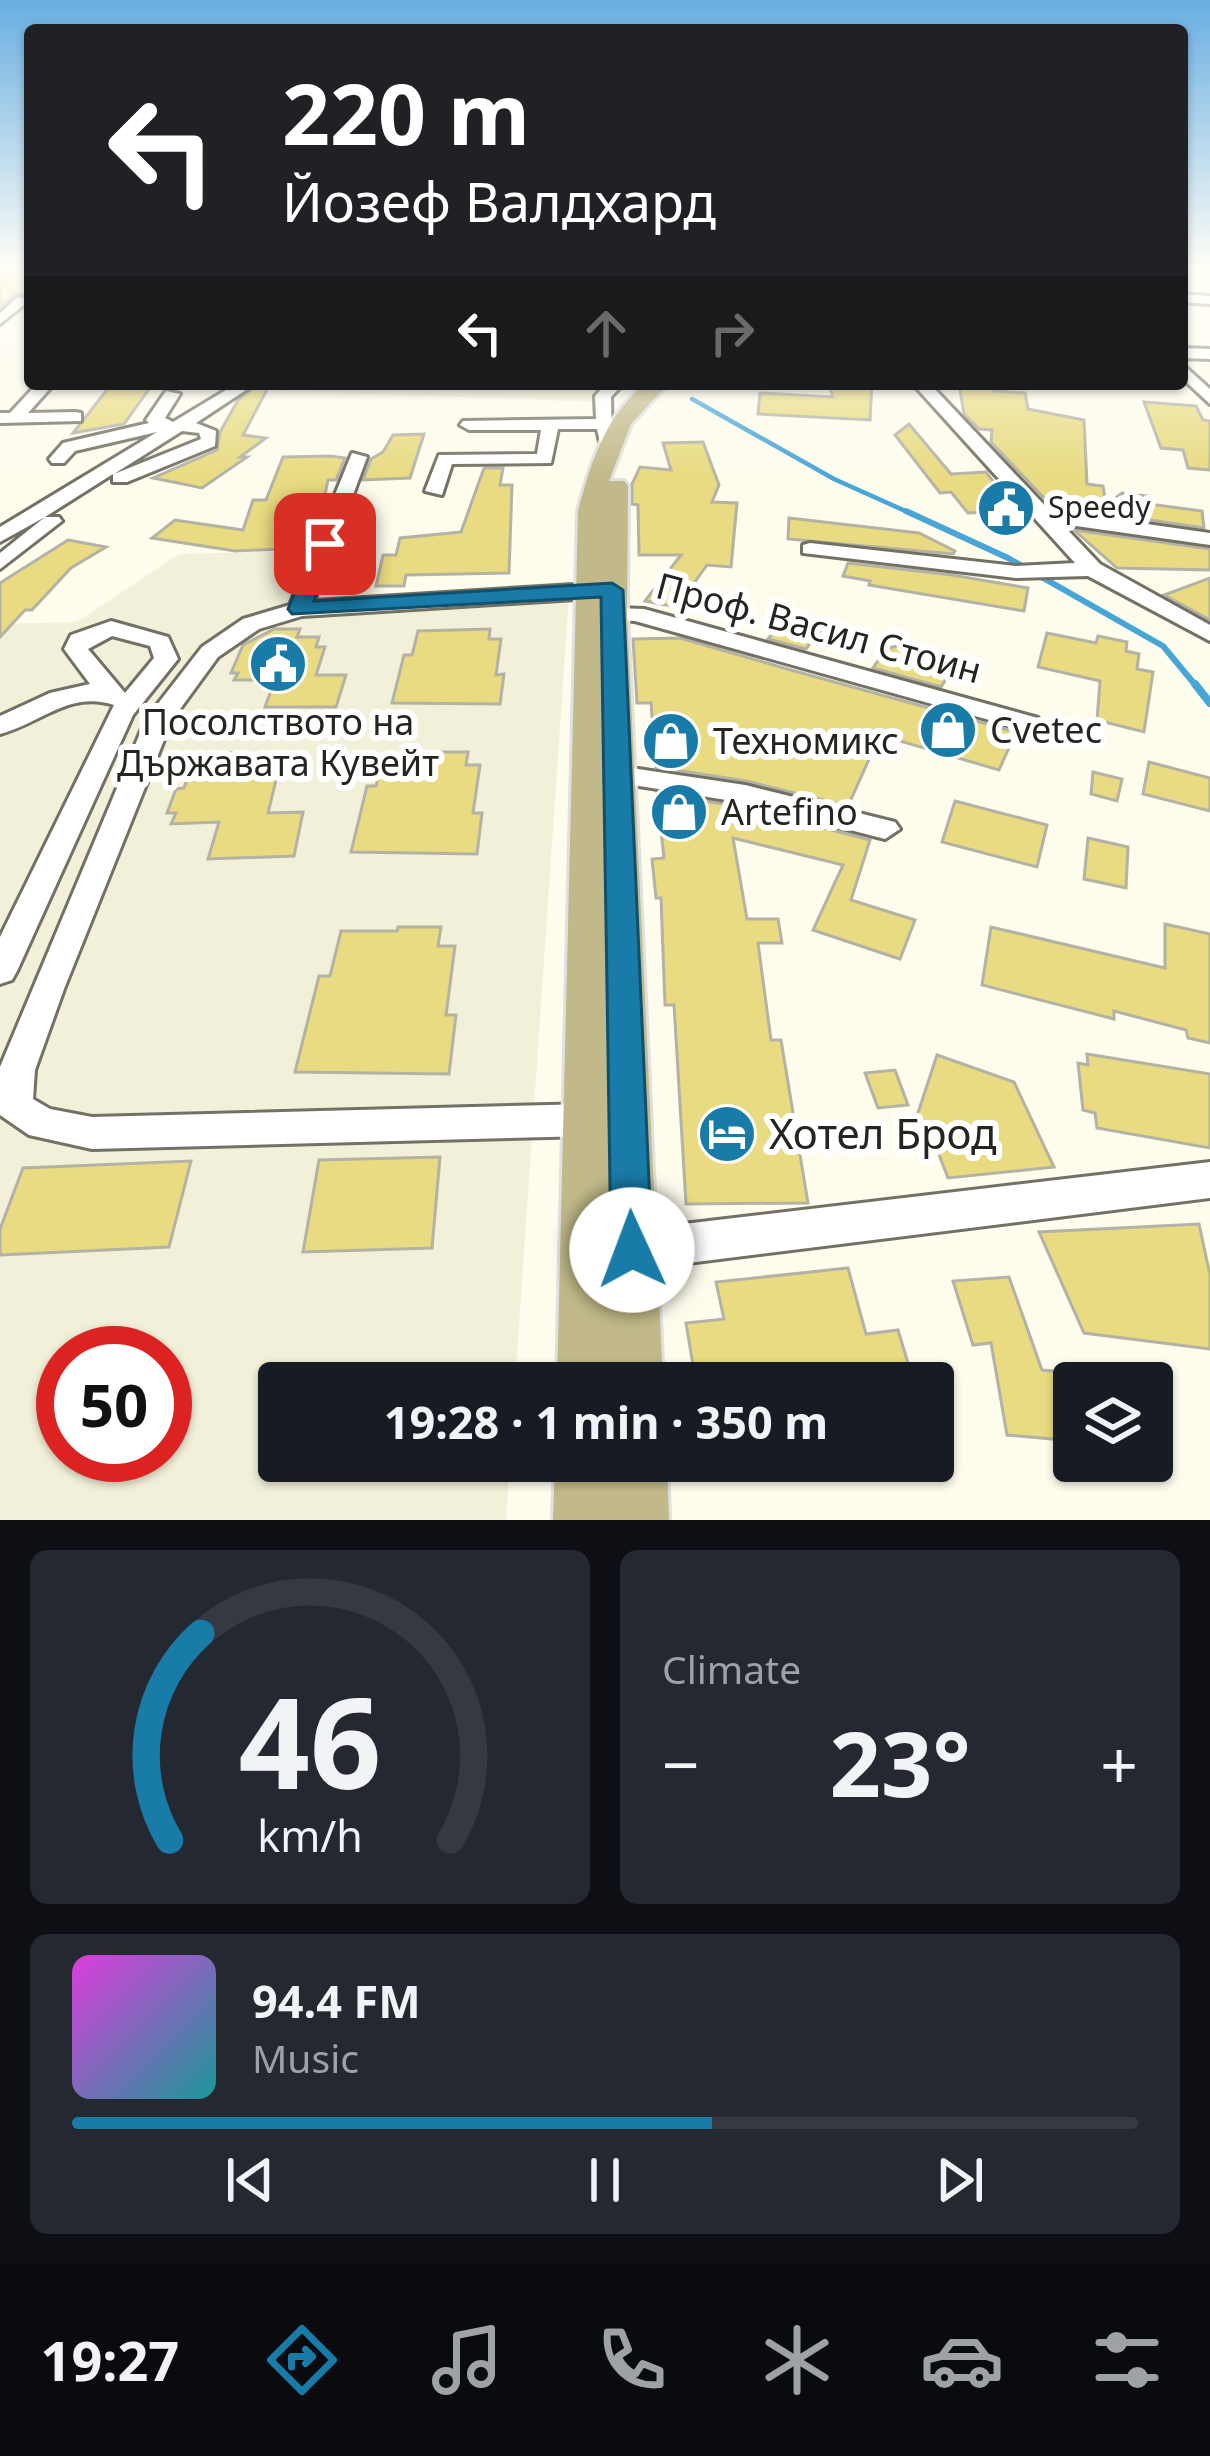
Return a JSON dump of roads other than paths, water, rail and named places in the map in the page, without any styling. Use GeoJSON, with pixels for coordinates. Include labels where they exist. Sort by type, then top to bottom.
{"type":"FeatureCollection","features":[{"type":"Feature","properties":{"kind":"main road"},"geometry":{"type":"LineString","coordinates":[[589,1362],[609,1252],[618,775],[590,511],[605,436],[648,398]]}},
{"type":"Feature","properties":{"kind":"main road"},"geometry":{"type":"LineString","coordinates":[[631,1362],[589,1120],[600,602],[617,482],[648,398]]}},
{"type":"Feature","properties":{"kind":"main road"},"geometry":{"type":"LineString","coordinates":[[583,1520],[584,1482]]}},
{"type":"Feature","properties":{"kind":"main road"},"geometry":{"type":"LineString","coordinates":[[639,1482],[640,1520]]}},
{"type":"Feature","properties":{"kind":"street"},"geometry":{"type":"LineString","coordinates":[[1188,375],[1210,399]]}},
{"type":"Feature","properties":{"kind":"street"},"geometry":{"type":"LineString","coordinates":[[7,418],[39,390]]}},
{"type":"Feature","properties":{"kind":"street"},"geometry":{"type":"LineString","coordinates":[[0,536],[237,390]]}},
{"type":"Feature","properties":{"kind":"street"},"geometry":{"type":"LineString","coordinates":[[469,425],[550,424],[605,436],[606,390]]}},
{"type":"Feature","properties":{"kind":"street"},"geometry":{"type":"LineString","coordinates":[[926,390],[1092,569],[1210,634]]}},
{"type":"Feature","properties":{"kind":"street"},"geometry":{"type":"LineString","coordinates":[[172,394],[155,419],[174,427]]}},
{"type":"Feature","properties":{"kind":"street"},"geometry":{"type":"LineString","coordinates":[[605,402],[648,398]]}},
{"type":"Feature","properties":{"kind":"street"},"geometry":{"type":"LineString","coordinates":[[7,418],[75,417]]}},
{"type":"Feature","properties":{"kind":"street"},"geometry":{"type":"LineString","coordinates":[[435,491],[445,458],[545,459],[550,424]]}},
{"type":"Feature","properties":{"kind":"street"},"geometry":{"type":"LineString","coordinates":[[0,563],[108,484],[209,442],[210,435],[203,429],[174,427],[69,447],[58,460]]}},
{"type":"Feature","properties":{"kind":"street"},"geometry":{"type":"LineString","coordinates":[[300,609],[358,457]]}},
{"type":"Feature","properties":{"kind":"street"},"geometry":{"type":"LineString","coordinates":[[41,472],[88,479]]}},
{"type":"Feature","properties":{"kind":"street"},"geometry":{"type":"LineString","coordinates":[[1039,515],[1210,539]]}},
{"type":"Feature","properties":{"kind":"street"},"geometry":{"type":"LineString","coordinates":[[810,549],[1016,572],[1092,569]]}},
{"type":"Feature","properties":{"kind":"street","name":"Проф. Васил Стоин"},"geometry":{"type":"LineString","coordinates":[[589,1120],[92,1132],[42,1124],[14,1106],[17,1070],[159,718],[210,652],[251,625],[300,609],[600,602],[1029,723]]}},
{"type":"Feature","properties":{"kind":"street"},"geometry":{"type":"LineString","coordinates":[[0,726],[67,697],[115,703],[0,971]]}},
{"type":"Feature","properties":{"kind":"street"},"geometry":{"type":"LineString","coordinates":[[618,775],[745,794],[885,829]]}},
{"type":"Feature","properties":{"kind":"street"},"geometry":{"type":"LineString","coordinates":[[609,1252],[1210,1180]]}},
{"type":"Feature","properties":{"kind":"waterway"},"geometry":{"type":"LineString","coordinates":[[692,399],[834,479],[912,514]]}},
{"type":"Feature","properties":{"kind":"waterway"},"geometry":{"type":"LineString","coordinates":[[906,511],[1008,558],[1163,646],[1197,687]]}},
{"type":"Feature","properties":{"kind":"waterway"},"geometry":{"type":"LineString","coordinates":[[1195,684],[1210,703]]}},
{"type":"Feature","properties":{"kind":"place","name":"Speedy"},"geometry":{"type":"Point","coordinates":[1006,508]}},
{"type":"Feature","properties":{"kind":"place","name":"Посолството на Държавата Кувейт"},"geometry":{"type":"Point","coordinates":[278,664]}},
{"type":"Feature","properties":{"kind":"place","name":"Cvetec"},"geometry":{"type":"Point","coordinates":[948,730]}},
{"type":"Feature","properties":{"kind":"place","name":"Техномикс"},"geometry":{"type":"Point","coordinates":[671,741]}},
{"type":"Feature","properties":{"kind":"place","name":"Artefino"},"geometry":{"type":"Point","coordinates":[679,812]}},
{"type":"Feature","properties":{"kind":"place","name":"Хотел Брод"},"geometry":{"type":"Point","coordinates":[727,1134]}}]}
